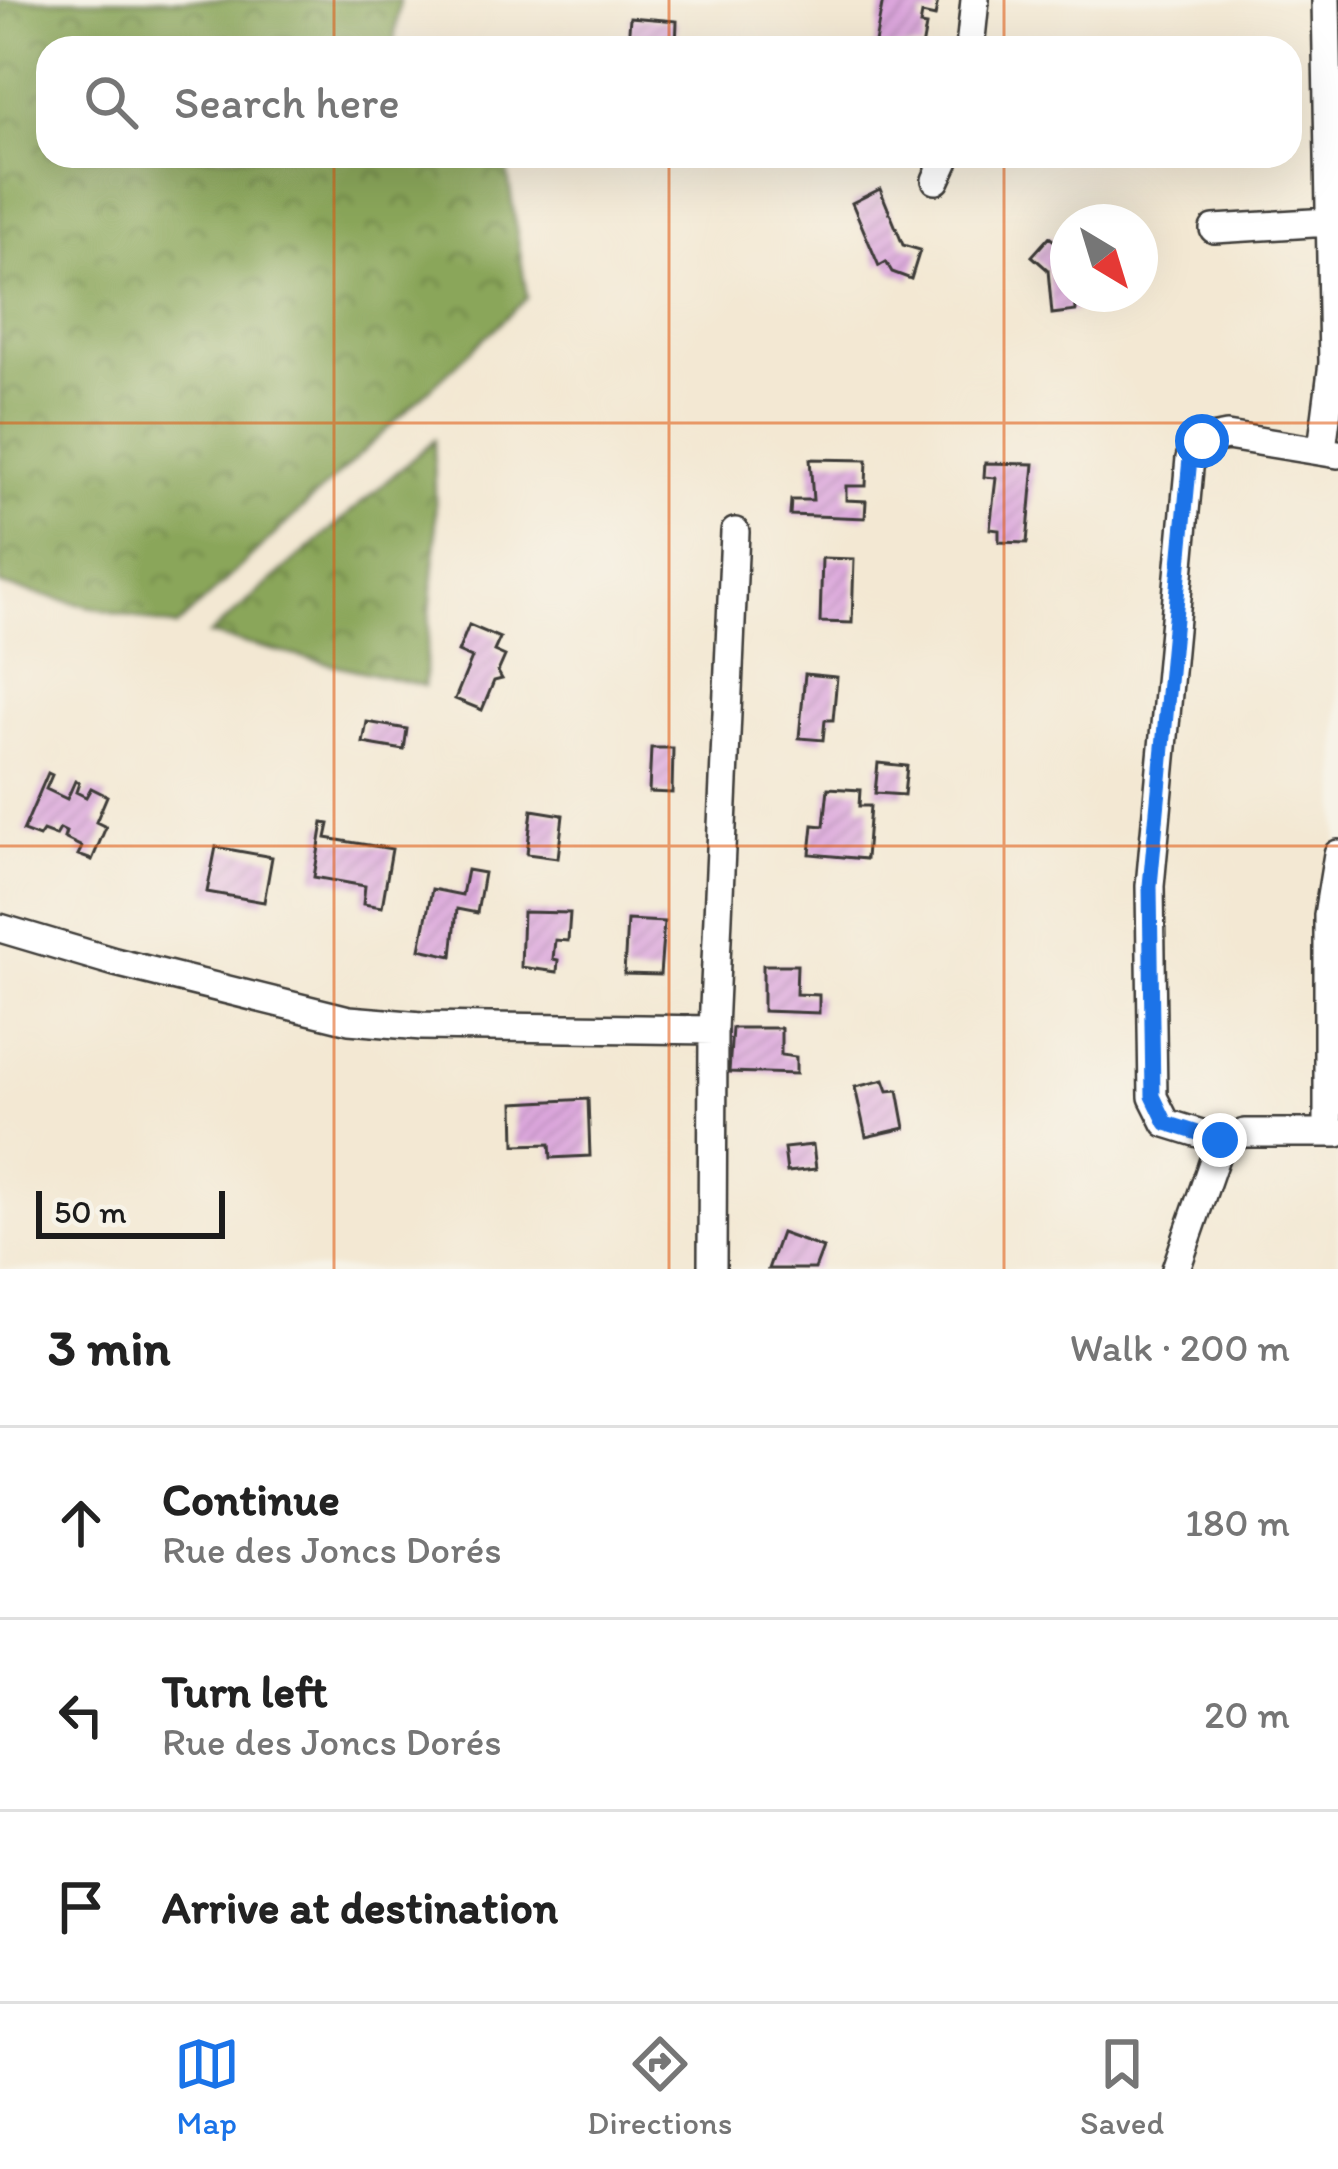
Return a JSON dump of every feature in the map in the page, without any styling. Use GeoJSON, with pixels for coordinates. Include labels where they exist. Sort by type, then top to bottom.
{"type":"FeatureCollection","features":[{"type":"Feature","properties":{"kind":"street"},"geometry":{"type":"LineString","coordinates":[[971,36],[975,0]]}},
{"type":"Feature","properties":{"kind":"street"},"geometry":{"type":"LineString","coordinates":[[1326,0],[1333,111],[1330,451],[1227,436],[1202,441],[1190,458],[1150,886],[1153,1096],[1166,1123],[1220,1140],[1245,1132],[1333,1132],[1328,914],[1338,854]]}},
{"type":"Feature","properties":{"kind":"street"},"geometry":{"type":"LineString","coordinates":[[1214,229],[1332,239]]}},
{"type":"Feature","properties":{"kind":"street"},"geometry":{"type":"LineString","coordinates":[[712,1269],[713,1030],[735,532]]}},
{"type":"Feature","properties":{"kind":"street"},"geometry":{"type":"LineString","coordinates":[[0,928],[349,1020],[422,1026],[713,1030]]}},
{"type":"Feature","properties":{"kind":"street"},"geometry":{"type":"LineString","coordinates":[[1176,1269],[1220,1140]]}},
{"type":"Feature","properties":{"kind":"green space"},"geometry":{"type":"Polygon","coordinates":[[[0,0],[400,0],[395,36],[36,36],[36,168],[507,168],[527,298],[176,627],[0,585],[0,0]]]}},
{"type":"Feature","properties":{"kind":"green space"},"geometry":{"type":"Polygon","coordinates":[[[434,440],[436,539],[424,686],[209,635],[434,440]]]}},
{"type":"Feature","properties":{"kind":"building"},"geometry":{"type":"Polygon","coordinates":[[[883,0],[938,0],[935,17],[922,14],[924,36],[876,36],[883,0]]]}},
{"type":"Feature","properties":{"kind":"building"},"geometry":{"type":"Polygon","coordinates":[[[630,17],[677,21],[676,36],[629,36],[630,17]]]}},
{"type":"Feature","properties":{"kind":"building"},"geometry":{"type":"Polygon","coordinates":[[[880,189],[903,245],[920,250],[911,279],[892,272],[886,262],[879,266],[852,203],[880,189]]]}},
{"type":"Feature","properties":{"kind":"building"},"geometry":{"type":"Polygon","coordinates":[[[1050,238],[1050,292],[1048,270],[1032,256],[1050,238]]]}},
{"type":"Feature","properties":{"kind":"building"},"geometry":{"type":"Polygon","coordinates":[[[810,459],[867,460],[866,486],[846,486],[846,500],[866,501],[865,518],[790,515],[791,500],[813,500],[810,459]]]}},
{"type":"Feature","properties":{"kind":"building"},"geometry":{"type":"Polygon","coordinates":[[[985,463],[1034,464],[1027,543],[999,542],[999,530],[990,529],[996,478],[984,477],[985,463]]]}},
{"type":"Feature","properties":{"kind":"building"},"geometry":{"type":"Polygon","coordinates":[[[822,558],[854,559],[852,623],[820,622],[822,558]]]}},
{"type":"Feature","properties":{"kind":"building"},"geometry":{"type":"Polygon","coordinates":[[[469,625],[500,638],[494,651],[505,656],[498,672],[502,679],[494,681],[482,710],[455,699],[472,658],[458,652],[469,625]]]}},
{"type":"Feature","properties":{"kind":"building"},"geometry":{"type":"Polygon","coordinates":[[[805,674],[837,677],[833,720],[825,720],[823,740],[799,738],[805,674]]]}},
{"type":"Feature","properties":{"kind":"building"},"geometry":{"type":"Polygon","coordinates":[[[367,722],[407,729],[404,750],[363,743],[367,722]]]}},
{"type":"Feature","properties":{"kind":"building"},"geometry":{"type":"Polygon","coordinates":[[[651,748],[673,748],[672,793],[649,792],[651,748]]]}},
{"type":"Feature","properties":{"kind":"building"},"geometry":{"type":"Polygon","coordinates":[[[878,763],[907,766],[904,795],[875,793],[878,763]]]}},
{"type":"Feature","properties":{"kind":"building"},"geometry":{"type":"Polygon","coordinates":[[[48,773],[52,775],[46,789],[67,799],[75,781],[79,783],[76,792],[86,797],[91,788],[107,796],[96,822],[106,827],[92,860],[78,855],[82,847],[64,838],[66,832],[60,829],[56,836],[43,831],[39,837],[23,831],[48,773]]]}},
{"type":"Feature","properties":{"kind":"building"},"geometry":{"type":"Polygon","coordinates":[[[828,788],[860,790],[859,806],[870,806],[866,859],[810,854],[813,825],[824,826],[828,788]]]}},
{"type":"Feature","properties":{"kind":"building"},"geometry":{"type":"Polygon","coordinates":[[[532,810],[563,815],[558,858],[527,854],[532,810]]]}},
{"type":"Feature","properties":{"kind":"building"},"geometry":{"type":"Polygon","coordinates":[[[323,823],[329,824],[326,838],[392,849],[382,907],[363,904],[365,886],[314,877],[323,823]]]}},
{"type":"Feature","properties":{"kind":"building"},"geometry":{"type":"Polygon","coordinates":[[[216,847],[272,857],[264,902],[207,892],[216,847]]]}},
{"type":"Feature","properties":{"kind":"building"},"geometry":{"type":"Polygon","coordinates":[[[467,870],[484,873],[477,913],[457,909],[452,956],[420,949],[432,889],[462,895],[467,870]]]}},
{"type":"Feature","properties":{"kind":"building"},"geometry":{"type":"Polygon","coordinates":[[[523,912],[570,913],[568,941],[555,940],[557,972],[521,967],[523,912]]]}},
{"type":"Feature","properties":{"kind":"building"},"geometry":{"type":"Polygon","coordinates":[[[627,920],[664,922],[660,975],[624,974],[627,920]]]}},
{"type":"Feature","properties":{"kind":"building"},"geometry":{"type":"Polygon","coordinates":[[[763,965],[797,965],[796,994],[819,995],[819,1013],[763,1011],[763,965]]]}},
{"type":"Feature","properties":{"kind":"building"},"geometry":{"type":"Polygon","coordinates":[[[732,1028],[781,1028],[781,1055],[796,1057],[796,1074],[729,1072],[732,1028]]]}},
{"type":"Feature","properties":{"kind":"building"},"geometry":{"type":"Polygon","coordinates":[[[884,1080],[888,1091],[898,1090],[905,1128],[866,1137],[855,1087],[884,1080]]]}},
{"type":"Feature","properties":{"kind":"building"},"geometry":{"type":"Polygon","coordinates":[[[588,1099],[590,1156],[551,1158],[550,1144],[515,1145],[514,1103],[588,1099]]]}},
{"type":"Feature","properties":{"kind":"building"},"geometry":{"type":"Polygon","coordinates":[[[813,1145],[816,1169],[787,1172],[784,1148],[813,1145]]]}},
{"type":"Feature","properties":{"kind":"building"},"geometry":{"type":"Polygon","coordinates":[[[781,1233],[823,1248],[815,1269],[768,1269],[781,1233]]]}},
{"type":"Feature","properties":{"kind":"route"},"geometry":{"type":"LineString","coordinates":[[1202,441],[1190,458],[1150,886],[1153,1096],[1166,1123],[1220,1140]]}}]}
